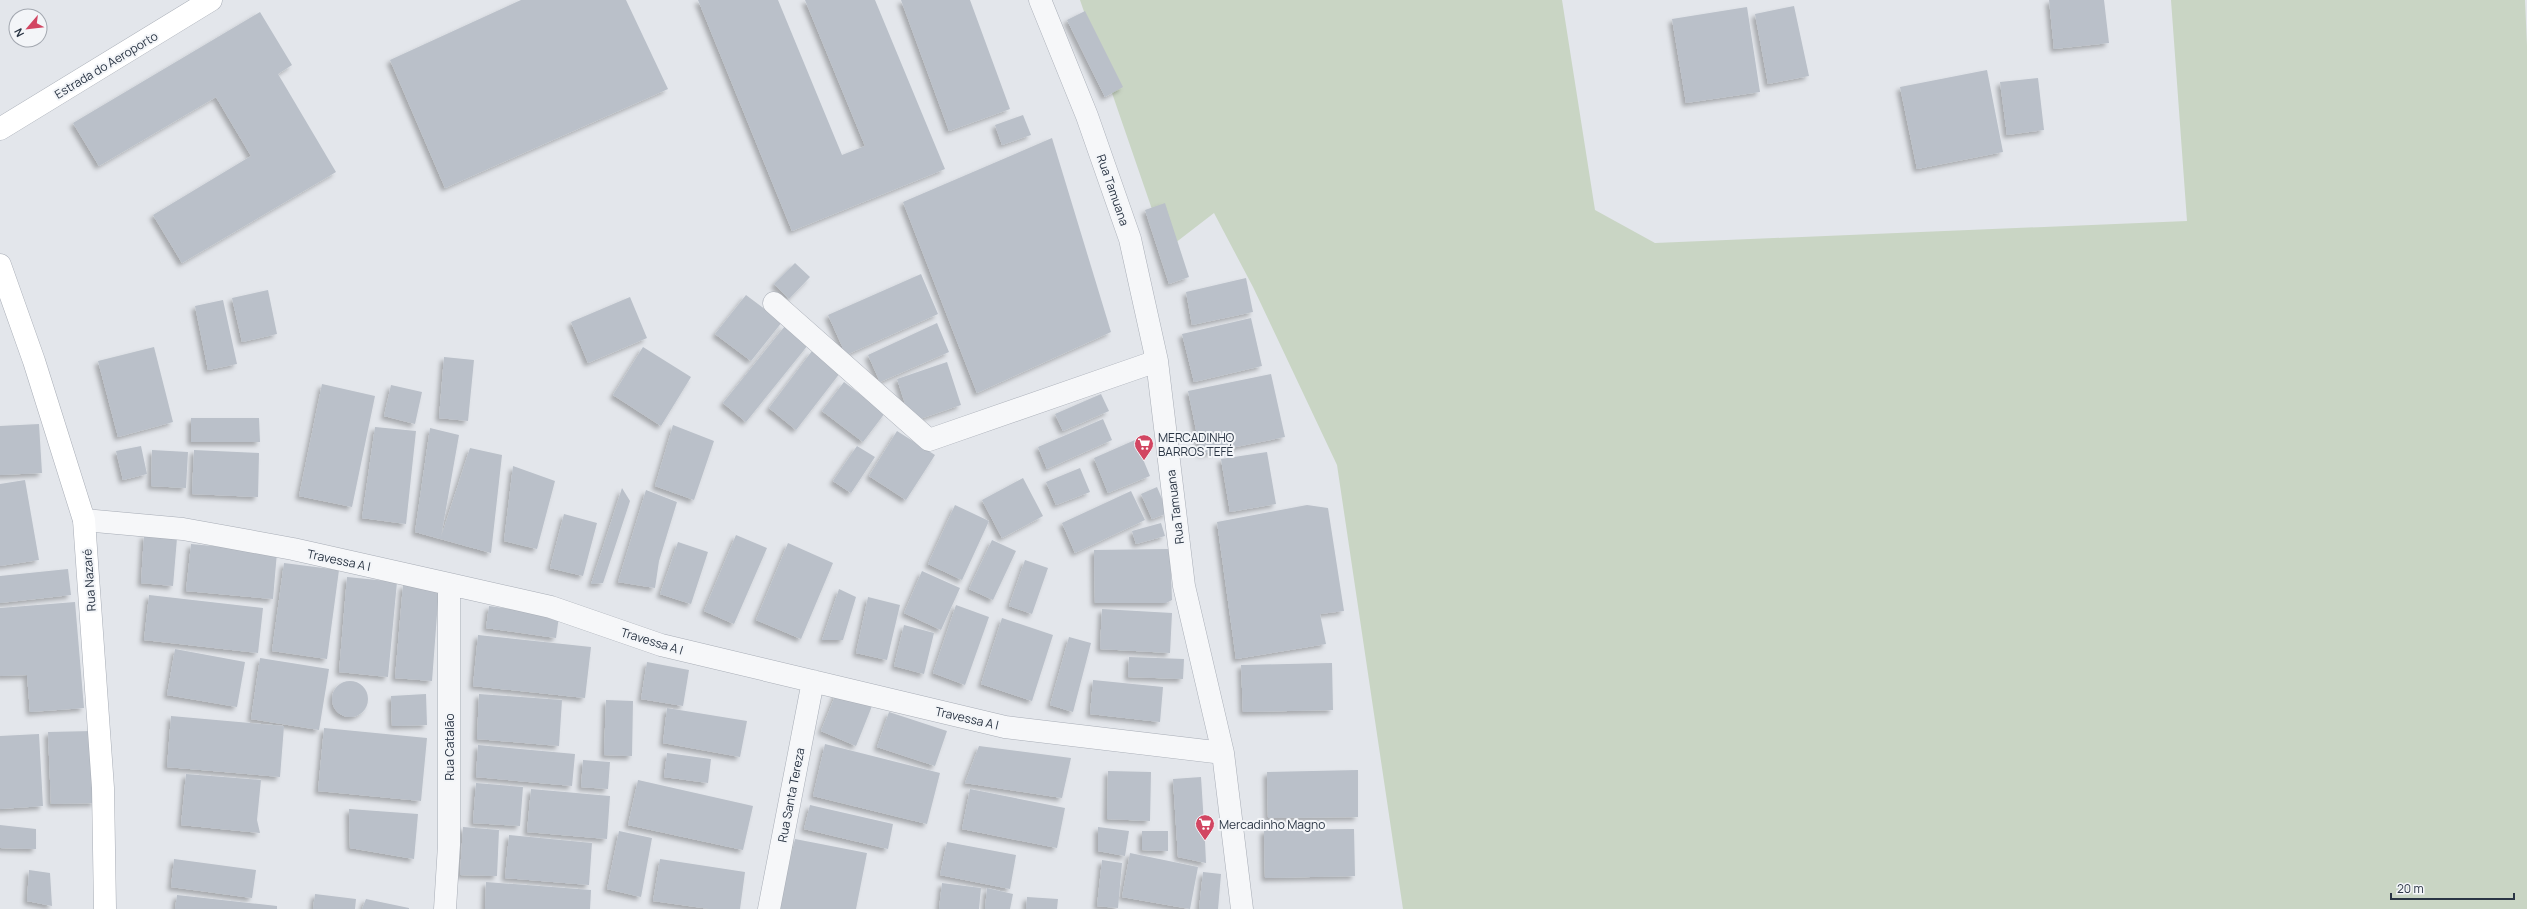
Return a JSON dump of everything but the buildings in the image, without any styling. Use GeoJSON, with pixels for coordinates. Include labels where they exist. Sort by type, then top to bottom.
{"type":"FeatureCollection","features":[{"type":"Feature","properties":{"kind":"street","name":"Estrada do Aeroporto"},"geometry":{"type":"LineString","coordinates":[[0,129],[211,0]]}},
{"type":"Feature","properties":{"kind":"street","name":"Rua Tamuana"},"geometry":{"type":"LineString","coordinates":[[1040,0],[1087,116],[1130,239],[1157,361],[1184,586],[1223,753],[1242,909]]}},
{"type":"Feature","properties":{"kind":"street","name":"Rua Nazaré"},"geometry":{"type":"LineString","coordinates":[[0,265],[34,361],[84,520],[103,788],[105,909]]}},
{"type":"Feature","properties":{"kind":"street"},"geometry":{"type":"LineString","coordinates":[[774,303],[929,440],[1157,361]]}},
{"type":"Feature","properties":{"kind":"street","name":"Travessa A I"},"geometry":{"type":"LineString","coordinates":[[84,520],[183,529],[293,549],[449,584],[551,607],[661,645],[1005,727],[1223,753]]}},
{"type":"Feature","properties":{"kind":"street","name":"Rua Catalão"},"geometry":{"type":"LineString","coordinates":[[446,909],[449,845],[449,584]]}},
{"type":"Feature","properties":{"kind":"street","name":"Rua Santa Tereza"},"geometry":{"type":"LineString","coordinates":[[769,909],[813,682]]}},
{"type":"Feature","properties":{"kind":"green space"},"geometry":{"type":"Polygon","coordinates":[[[1080,0],[1562,0],[1595,210],[1655,243],[2187,221],[2171,0],[2525,0],[2527,46],[2527,909],[1403,909],[1337,465],[1253,287],[1214,213],[1166,250],[1080,0]]]}},
{"type":"Feature","properties":{"kind":"place","name":"MERCADINHO BARROS TEFÉ"},"geometry":{"type":"Point","coordinates":[1144,461]}},
{"type":"Feature","properties":{"kind":"place","name":"Mercadinho Magno"},"geometry":{"type":"Point","coordinates":[1205,841]}}]}
